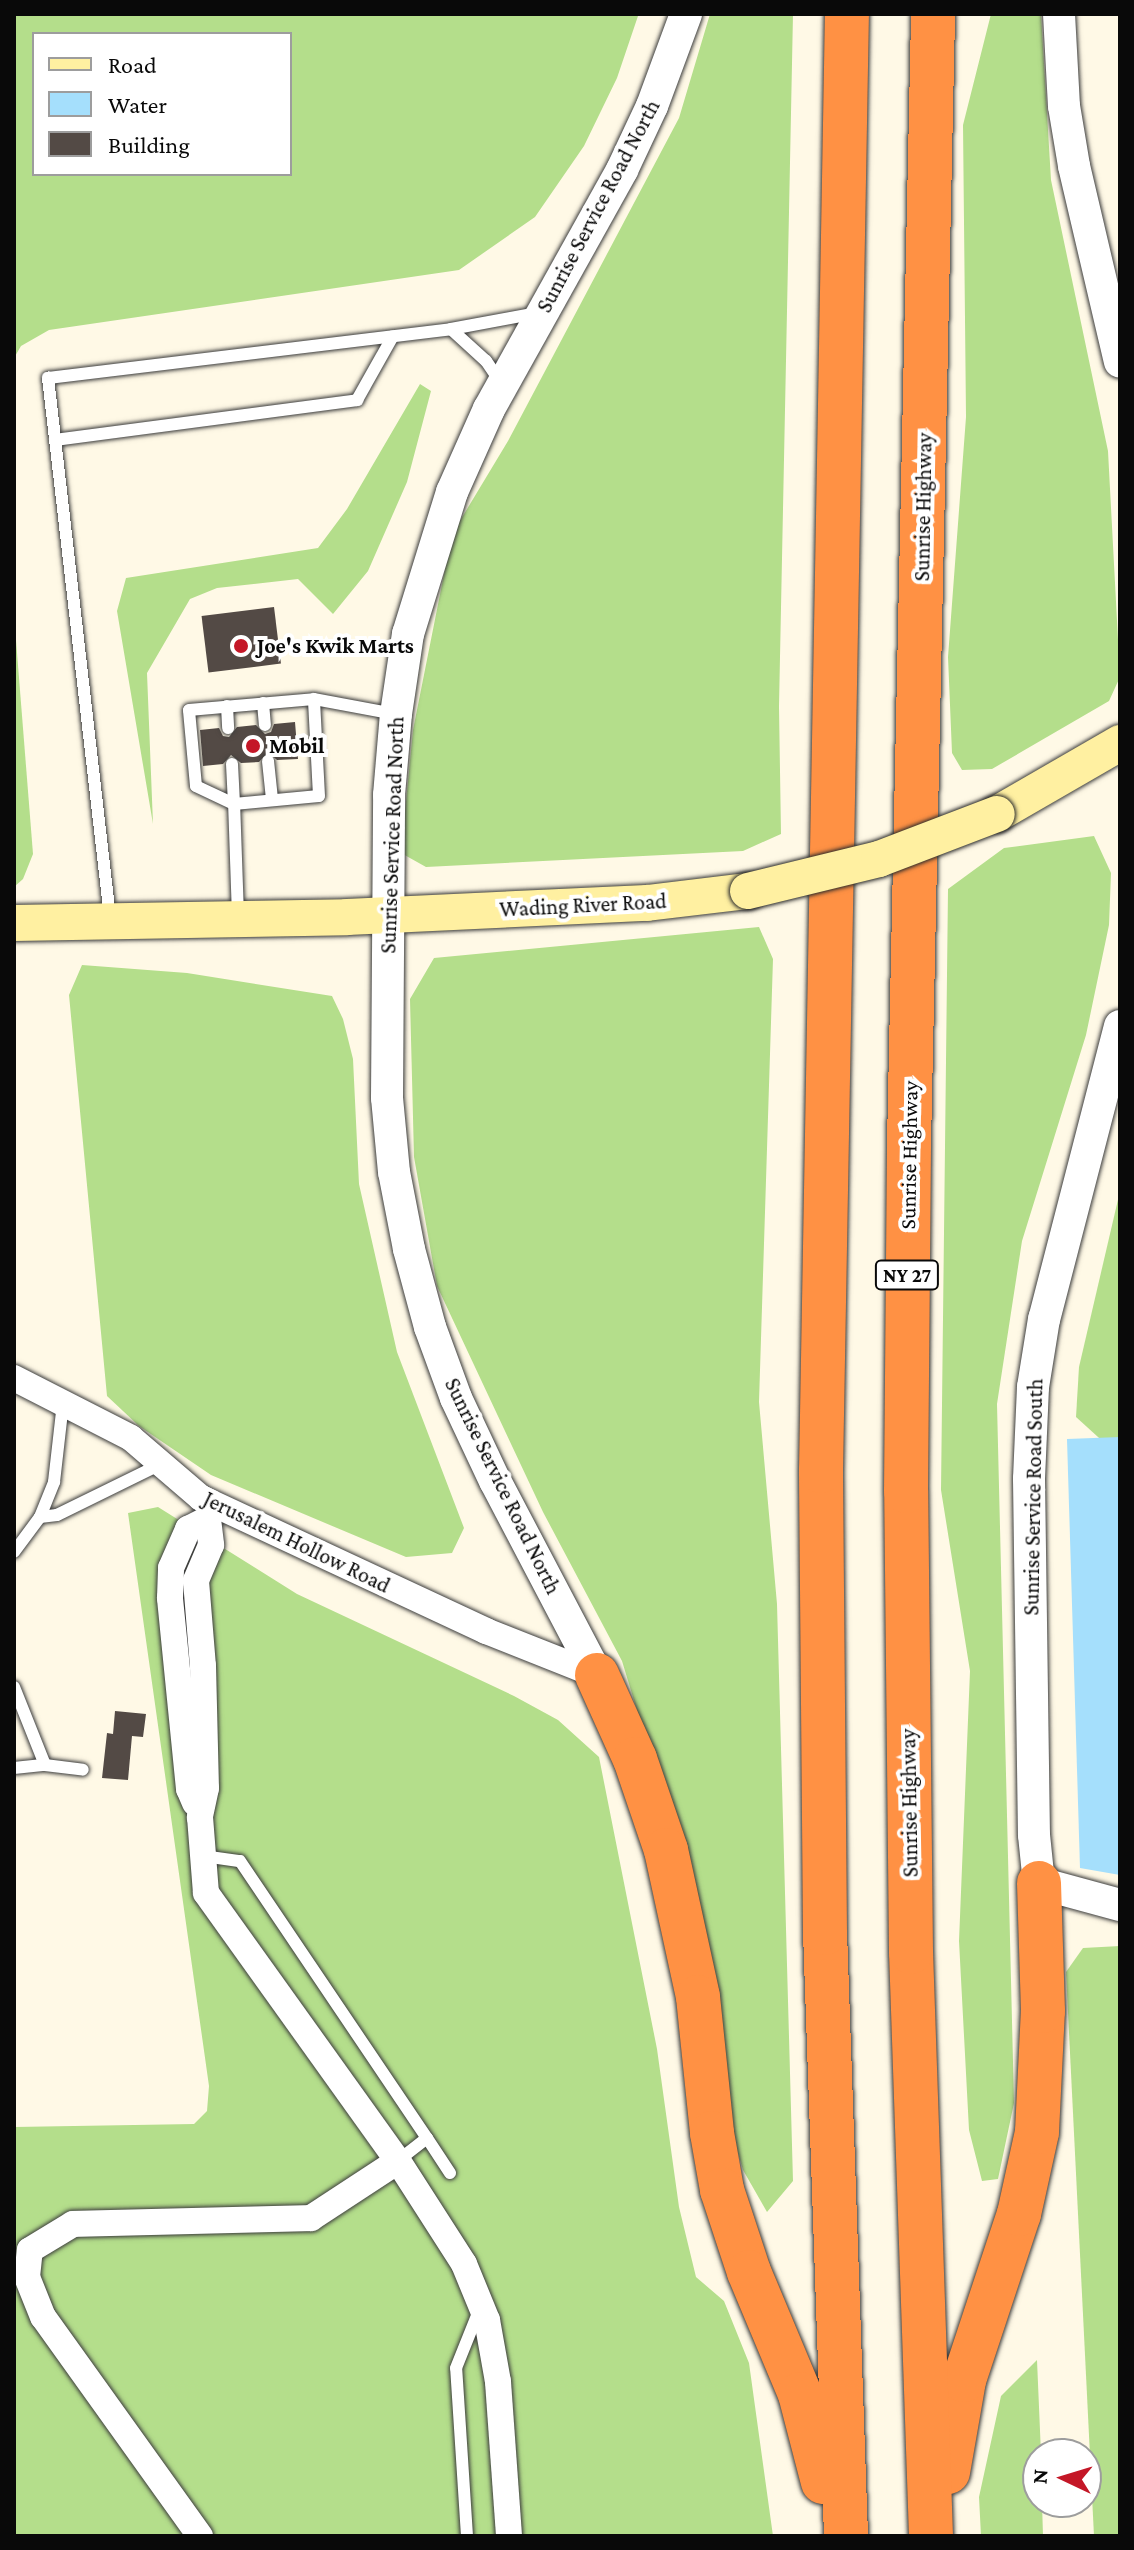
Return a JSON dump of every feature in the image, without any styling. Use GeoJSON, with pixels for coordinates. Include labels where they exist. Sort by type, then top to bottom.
{"type":"FeatureCollection","features":[{"type":"Feature","properties":{"kind":"highway"},"geometry":{"type":"LineString","coordinates":[[846,2536],[825,1961],[821,1442],[847,14]]}},
{"type":"Feature","properties":{"kind":"highway","name":"Sunrise Highway"},"geometry":{"type":"LineString","coordinates":[[931,2536],[911,1952],[906,1462],[909,1144],[933,14]]}},
{"type":"Feature","properties":{"kind":"highway"},"geometry":{"type":"LineString","coordinates":[[597,1675],[635,1759],[666,1850],[698,1997],[712,2133],[722,2190],[749,2272],[810,2425],[823,2482],[828,2536]]}},
{"type":"Feature","properties":{"kind":"highway"},"geometry":{"type":"LineString","coordinates":[[943,2536],[958,2405],[1019,2214],[1037,2132],[1043,2011],[1039,1883]]}},
{"type":"Feature","properties":{"kind":"main road","name":"Wading River Road"},"geometry":{"type":"LineString","coordinates":[[14,923],[239,920],[647,903],[748,891],[879,859],[997,814],[1120,743]]}},
{"type":"Feature","properties":{"kind":"street","name":"Sunrise Service Road North"},"geometry":{"type":"LineString","coordinates":[[597,1675],[474,1437],[441,1358],[420,1293],[400,1211],[389,1124],[387,831],[396,714],[408,634],[429,558],[463,464],[502,384],[638,138],[686,14]]}},
{"type":"Feature","properties":{"kind":"street"},"geometry":{"type":"LineString","coordinates":[[1059,14],[1064,106],[1074,166],[1120,362]]}},
{"type":"Feature","properties":{"kind":"street","name":"Sunrise Service Road South"},"geometry":{"type":"LineString","coordinates":[[1039,1883],[1032,1738],[1029,1448],[1033,1387],[1052,1283],[1120,1026]]}},
{"type":"Feature","properties":{"kind":"street","name":"Jerusalem Hollow Road"},"geometry":{"type":"LineString","coordinates":[[14,1378],[131,1438],[201,1498],[211,1512],[486,1631],[597,1675]]}},
{"type":"Feature","properties":{"kind":"street"},"geometry":{"type":"LineString","coordinates":[[211,1512],[188,1529],[171,1568],[170,1598],[190,1667],[189,1789],[200,1817],[206,1893],[398,2161],[464,2264],[481,2306],[498,2382],[509,2536]]}},
{"type":"Feature","properties":{"kind":"street"},"geometry":{"type":"LineString","coordinates":[[1039,1883],[1120,1905]]}},
{"type":"Feature","properties":{"kind":"street"},"geometry":{"type":"LineString","coordinates":[[200,2536],[43,2317],[27,2277],[22,2246],[73,2224],[311,2218],[398,2161]]}},
{"type":"Feature","properties":{"kind":"lane"},"geometry":{"type":"LineString","coordinates":[[111,920],[48,378],[451,329],[544,311]]}},
{"type":"Feature","properties":{"kind":"lane"},"geometry":{"type":"LineString","coordinates":[[451,329],[486,361],[502,384]]}},
{"type":"Feature","properties":{"kind":"lane"},"geometry":{"type":"LineString","coordinates":[[55,440],[357,400],[393,336]]}},
{"type":"Feature","properties":{"kind":"lane"},"geometry":{"type":"LineString","coordinates":[[314,699],[319,796],[234,804],[196,786],[189,710],[314,699],[396,714]]}},
{"type":"Feature","properties":{"kind":"lane"},"geometry":{"type":"LineString","coordinates":[[263,703],[265,725]]}},
{"type":"Feature","properties":{"kind":"lane"},"geometry":{"type":"LineString","coordinates":[[227,706],[228,728]]}},
{"type":"Feature","properties":{"kind":"lane"},"geometry":{"type":"LineString","coordinates":[[268,761],[272,800]]}},
{"type":"Feature","properties":{"kind":"lane"},"geometry":{"type":"LineString","coordinates":[[232,764],[239,920]]}},
{"type":"Feature","properties":{"kind":"lane"},"geometry":{"type":"LineString","coordinates":[[14,1552],[40,1517],[54,1482],[63,1403]]}},
{"type":"Feature","properties":{"kind":"lane"},"geometry":{"type":"LineString","coordinates":[[40,1517],[57,1515],[161,1464]]}},
{"type":"Feature","properties":{"kind":"lane"},"geometry":{"type":"LineString","coordinates":[[14,1687],[45,1765]]}},
{"type":"Feature","properties":{"kind":"lane"},"geometry":{"type":"LineString","coordinates":[[14,1768],[45,1765],[83,1770]]}},
{"type":"Feature","properties":{"kind":"lane"},"geometry":{"type":"LineString","coordinates":[[203,1856],[240,1861],[450,2173]]}},
{"type":"Feature","properties":{"kind":"lane"},"geometry":{"type":"LineString","coordinates":[[398,2161],[427,2138]]}},
{"type":"Feature","properties":{"kind":"lane"},"geometry":{"type":"LineString","coordinates":[[467,2536],[456,2368],[481,2306]]}},
{"type":"Feature","properties":{"kind":"green space"},"geometry":{"type":"Polygon","coordinates":[[[14,14],[638,16],[617,78],[584,146],[535,217],[459,270],[49,330],[21,346],[14,358],[14,14]]]}},
{"type":"Feature","properties":{"kind":"green space"},"geometry":{"type":"Polygon","coordinates":[[[710,14],[793,14],[779,707],[781,834],[743,851],[426,867],[401,853],[413,730],[452,534],[508,441],[679,118],[710,14]]]}},
{"type":"Feature","properties":{"kind":"green space"},"geometry":{"type":"Polygon","coordinates":[[[991,14],[1041,14],[1051,180],[1108,451],[1120,677],[1109,701],[992,769],[962,770],[952,753],[948,657],[966,417],[963,125],[991,14]]]}},
{"type":"Feature","properties":{"kind":"green space"},"geometry":{"type":"Polygon","coordinates":[[[420,384],[431,391],[407,482],[368,571],[333,614],[298,579],[217,588],[190,599],[147,673],[153,824],[117,611],[126,578],[318,548],[347,509],[420,384]]]}},
{"type":"Feature","properties":{"kind":"green space"},"geometry":{"type":"Polygon","coordinates":[[[14,615],[33,854],[23,879],[14,887],[14,615]]]}},
{"type":"Feature","properties":{"kind":"green space"},"geometry":{"type":"Polygon","coordinates":[[[1094,836],[1111,873],[1109,925],[1086,1035],[1022,1241],[997,1404],[1014,2103],[998,2179],[982,2181],[969,2130],[959,1941],[970,1671],[941,1490],[948,889],[1004,848],[1094,836]]]}},
{"type":"Feature","properties":{"kind":"green space"},"geometry":{"type":"Polygon","coordinates":[[[759,927],[773,959],[759,1402],[777,1604],[793,2181],[767,2212],[743,2170],[728,2120],[654,1766],[622,1661],[543,1512],[437,1286],[414,1157],[410,999],[434,958],[759,927]]]}},
{"type":"Feature","properties":{"kind":"green space"},"geometry":{"type":"Polygon","coordinates":[[[82,965],[187,973],[332,996],[343,1019],[353,1059],[359,1184],[397,1352],[464,1528],[452,1553],[406,1557],[211,1475],[139,1426],[107,1396],[69,995],[82,965]]]}},
{"type":"Feature","properties":{"kind":"green space"},"geometry":{"type":"Polygon","coordinates":[[[1120,1191],[1120,1457],[1076,1417],[1079,1367],[1120,1191]]]}},
{"type":"Feature","properties":{"kind":"green space"},"geometry":{"type":"Polygon","coordinates":[[[158,1507],[297,1594],[514,1696],[558,1720],[599,1757],[657,2049],[679,2207],[696,2277],[724,2301],[749,2363],[773,2536],[14,2536],[14,2127],[194,2124],[207,2111],[209,2086],[128,1513],[158,1507]]]}},
{"type":"Feature","properties":{"kind":"green space"},"geometry":{"type":"Polygon","coordinates":[[[1120,1946],[1120,2536],[1094,2536],[1093,2518],[1102,2518],[1102,2438],[1089,2438],[1066,1972],[1083,1948],[1120,1946]]]}},
{"type":"Feature","properties":{"kind":"green space"},"geometry":{"type":"Polygon","coordinates":[[[1037,2360],[1040,2438],[1022,2438],[1022,2518],[1042,2518],[1043,2536],[981,2536],[979,2497],[1001,2396],[1037,2360]]]}},
{"type":"Feature","properties":{"kind":"water"},"geometry":{"type":"Polygon","coordinates":[[[1120,1437],[1120,1875],[1080,1868],[1067,1439],[1120,1437]]]}},
{"type":"Feature","properties":{"kind":"building"},"geometry":{"type":"Polygon","coordinates":[[[274,607],[281,664],[208,672],[202,616],[274,607]]]}},
{"type":"Feature","properties":{"kind":"building"},"geometry":{"type":"Polygon","coordinates":[[[295,722],[298,759],[277,760],[268,752],[259,762],[241,763],[231,755],[223,764],[203,766],[200,730],[219,728],[223,736],[229,737],[237,727],[256,725],[265,734],[271,732],[274,724],[295,722]]]}},
{"type":"Feature","properties":{"kind":"building"},"geometry":{"type":"Polygon","coordinates":[[[115,1711],[146,1714],[143,1737],[132,1736],[128,1780],[102,1778],[107,1733],[113,1734],[115,1711]]]}},
{"type":"Feature","properties":{"kind":"place","name":"Joe's Kwik Marts"},"geometry":{"type":"Point","coordinates":[241,646]}},
{"type":"Feature","properties":{"kind":"place","name":"Mobil"},"geometry":{"type":"Point","coordinates":[253,746]}}]}
